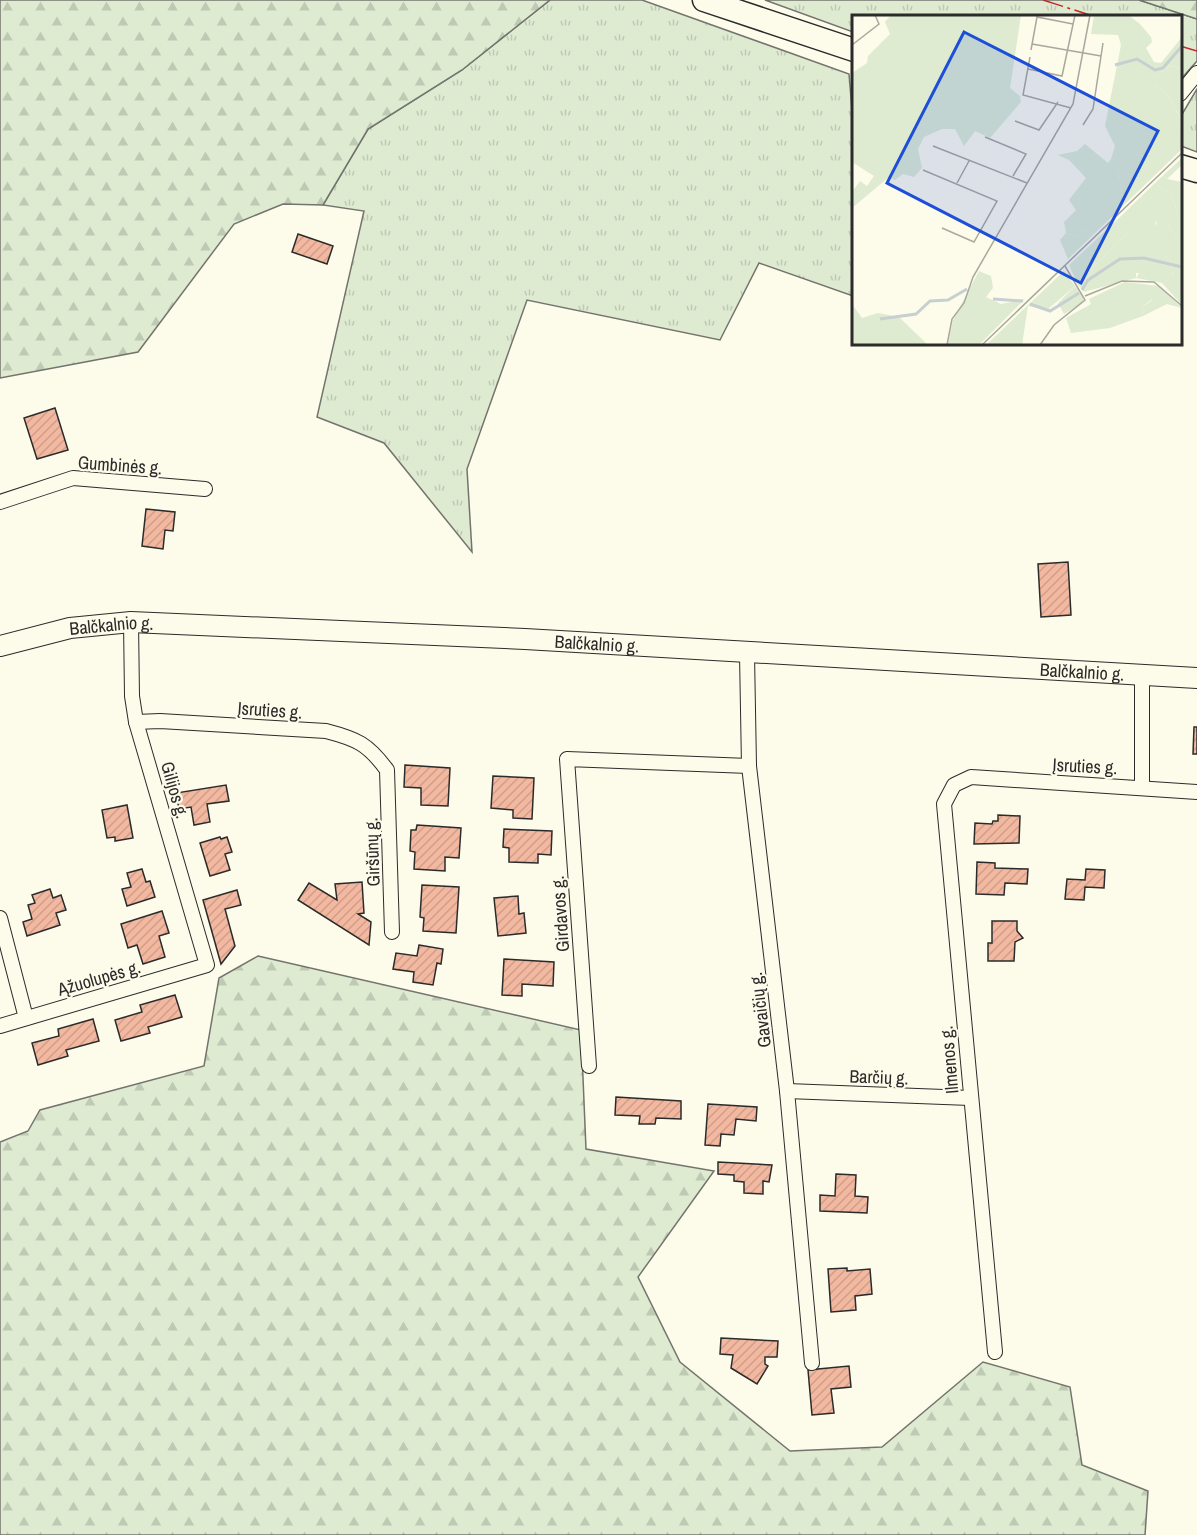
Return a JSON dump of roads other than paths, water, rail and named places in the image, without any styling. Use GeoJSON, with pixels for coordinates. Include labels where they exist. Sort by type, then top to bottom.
{"type":"FeatureCollection","features":[{"type":"Feature","properties":{"kind":"main road"},"geometry":{"type":"LineString","coordinates":[[704,0],[852,49]]}},
{"type":"Feature","properties":{"kind":"main road"},"geometry":{"type":"LineString","coordinates":[[1182,167],[1197,171]]}},
{"type":"Feature","properties":{"kind":"street"},"geometry":{"type":"LineString","coordinates":[[1182,92],[1197,74]]}},
{"type":"Feature","properties":{"kind":"street","name":"Gumbinės g."},"geometry":{"type":"LineString","coordinates":[[0,502],[73,478],[205,489]]}},
{"type":"Feature","properties":{"kind":"street","name":"Balčkalnio g."},"geometry":{"type":"LineString","coordinates":[[0,646],[70,628],[131,622],[525,639],[747,654],[1197,678]]}},
{"type":"Feature","properties":{"kind":"street","name":"Gilijos g."},"geometry":{"type":"LineString","coordinates":[[131,622],[132,696],[136,722],[207,965]]}},
{"type":"Feature","properties":{"kind":"street","name":"Gavaičių g."},"geometry":{"type":"LineString","coordinates":[[747,654],[749,766],[787,1091],[812,1363]]}},
{"type":"Feature","properties":{"kind":"street"},"geometry":{"type":"LineString","coordinates":[[1142,675],[1142,787]]}},
{"type":"Feature","properties":{"kind":"street","name":"Įsruties g."},"geometry":{"type":"LineString","coordinates":[[136,722],[160,721],[326,731],[346,736],[372,750],[387,771]]}},
{"type":"Feature","properties":{"kind":"street","name":"Girdavos g."},"geometry":{"type":"LineString","coordinates":[[589,1066],[567,759],[749,766]]}},
{"type":"Feature","properties":{"kind":"street","name":"Giršūnų g."},"geometry":{"type":"LineString","coordinates":[[387,771],[393,932]]}},
{"type":"Feature","properties":{"kind":"street","name":"Įsruties g."},"geometry":{"type":"LineString","coordinates":[[971,777],[1197,792]]}},
{"type":"Feature","properties":{"kind":"street","name":"Ilmenos g."},"geometry":{"type":"LineString","coordinates":[[971,777],[954,785],[944,804],[995,1352]]}},
{"type":"Feature","properties":{"kind":"street"},"geometry":{"type":"LineString","coordinates":[[0,918],[26,1018]]}},
{"type":"Feature","properties":{"kind":"street","name":"Ąžuolupės g."},"geometry":{"type":"LineString","coordinates":[[0,1026],[207,965]]}},
{"type":"Feature","properties":{"kind":"street","name":"Barčių g."},"geometry":{"type":"LineString","coordinates":[[787,1091],[970,1098]]}}]}
